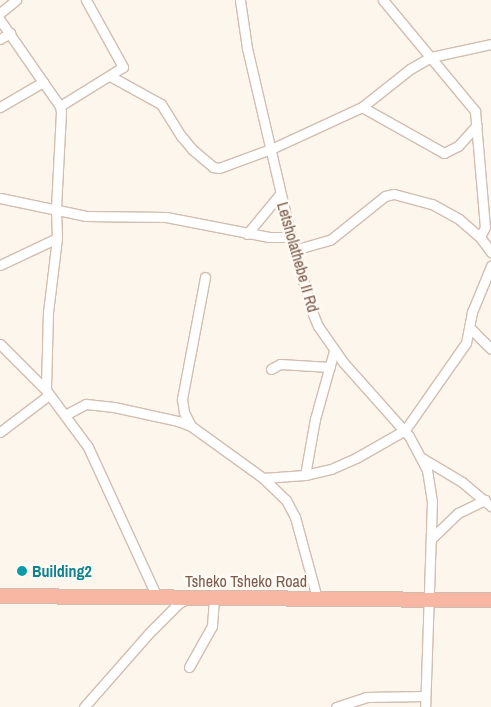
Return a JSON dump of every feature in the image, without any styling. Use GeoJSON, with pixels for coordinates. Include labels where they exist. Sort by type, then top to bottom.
{"type":"FeatureCollection","features":[{"type":"Feature","properties":{"kind":"highway","name":"Tsheko Tsheko Road"},"geometry":{"type":"LineString","coordinates":[[0,596],[491,600]]}},
{"type":"Feature","properties":{"kind":"street"},"geometry":{"type":"LineString","coordinates":[[0,13],[16,0]]}},
{"type":"Feature","properties":{"kind":"street"},"geometry":{"type":"LineString","coordinates":[[60,106],[121,70],[123,66],[86,0]]}},
{"type":"Feature","properties":{"kind":"street","name":"Letsholathebe II Rd"},"geometry":{"type":"LineString","coordinates":[[240,0],[247,48],[280,194],[311,310],[318,326],[334,351],[404,430],[422,458],[427,470],[432,500],[427,704]]}},
{"type":"Feature","properties":{"kind":"street"},"geometry":{"type":"LineString","coordinates":[[383,0],[473,108],[477,125],[485,227],[480,236]]}},
{"type":"Feature","properties":{"kind":"street"},"geometry":{"type":"LineString","coordinates":[[0,20],[60,106],[56,209],[57,238],[48,312],[48,392]]}},
{"type":"Feature","properties":{"kind":"street"},"geometry":{"type":"LineString","coordinates":[[0,40],[10,33]]}},
{"type":"Feature","properties":{"kind":"street"},"geometry":{"type":"LineString","coordinates":[[110,76],[161,104],[182,136],[213,167],[235,163],[271,149],[362,107],[410,69],[432,57],[491,44]]}},
{"type":"Feature","properties":{"kind":"street"},"geometry":{"type":"LineString","coordinates":[[0,107],[43,82]]}},
{"type":"Feature","properties":{"kind":"street"},"geometry":{"type":"LineString","coordinates":[[362,107],[444,153],[458,146],[477,125]]}},
{"type":"Feature","properties":{"kind":"street"},"geometry":{"type":"LineString","coordinates":[[247,234],[280,194]]}},
{"type":"Feature","properties":{"kind":"street"},"geometry":{"type":"LineString","coordinates":[[294,250],[330,240],[385,196],[394,194],[432,204],[459,219],[480,236],[491,252]]}},
{"type":"Feature","properties":{"kind":"street"},"geometry":{"type":"LineString","coordinates":[[0,198],[93,216],[166,217],[247,234],[275,238],[290,237]]}},
{"type":"Feature","properties":{"kind":"street"},"geometry":{"type":"LineString","coordinates":[[0,265],[57,238]]}},
{"type":"Feature","properties":{"kind":"street"},"geometry":{"type":"LineString","coordinates":[[263,478],[305,475],[346,464],[404,430],[462,349],[477,299],[491,266]]}},
{"type":"Feature","properties":{"kind":"street"},"geometry":{"type":"LineString","coordinates":[[191,426],[184,412],[182,399],[205,277]]}},
{"type":"Feature","properties":{"kind":"street"},"geometry":{"type":"LineString","coordinates":[[469,327],[491,349]]}},
{"type":"Feature","properties":{"kind":"street"},"geometry":{"type":"LineString","coordinates":[[0,344],[48,392],[88,447],[157,597]]}},
{"type":"Feature","properties":{"kind":"street"},"geometry":{"type":"LineString","coordinates":[[305,475],[315,419],[334,351]]}},
{"type":"Feature","properties":{"kind":"street"},"geometry":{"type":"LineString","coordinates":[[270,369],[280,364],[330,367]]}},
{"type":"Feature","properties":{"kind":"street"},"geometry":{"type":"LineString","coordinates":[[0,432],[48,392]]}},
{"type":"Feature","properties":{"kind":"street"},"geometry":{"type":"LineString","coordinates":[[65,415],[81,405],[95,404],[178,421],[191,426],[263,478],[286,500],[295,517],[317,598]]}},
{"type":"Feature","properties":{"kind":"street"},"geometry":{"type":"LineString","coordinates":[[422,458],[450,474],[488,503]]}},
{"type":"Feature","properties":{"kind":"street"},"geometry":{"type":"LineString","coordinates":[[431,539],[458,513],[488,503]]}},
{"type":"Feature","properties":{"kind":"street"},"geometry":{"type":"LineString","coordinates":[[84,707],[162,619],[179,603],[189,598]]}},
{"type":"Feature","properties":{"kind":"street"},"geometry":{"type":"LineString","coordinates":[[189,667],[212,626],[214,598]]}},
{"type":"Feature","properties":{"kind":"street"},"geometry":{"type":"LineString","coordinates":[[336,707],[366,697],[427,704]]}},
{"type":"Feature","properties":{"kind":"place","name":"Building2"},"geometry":{"type":"Point","coordinates":[22,571]}}]}
